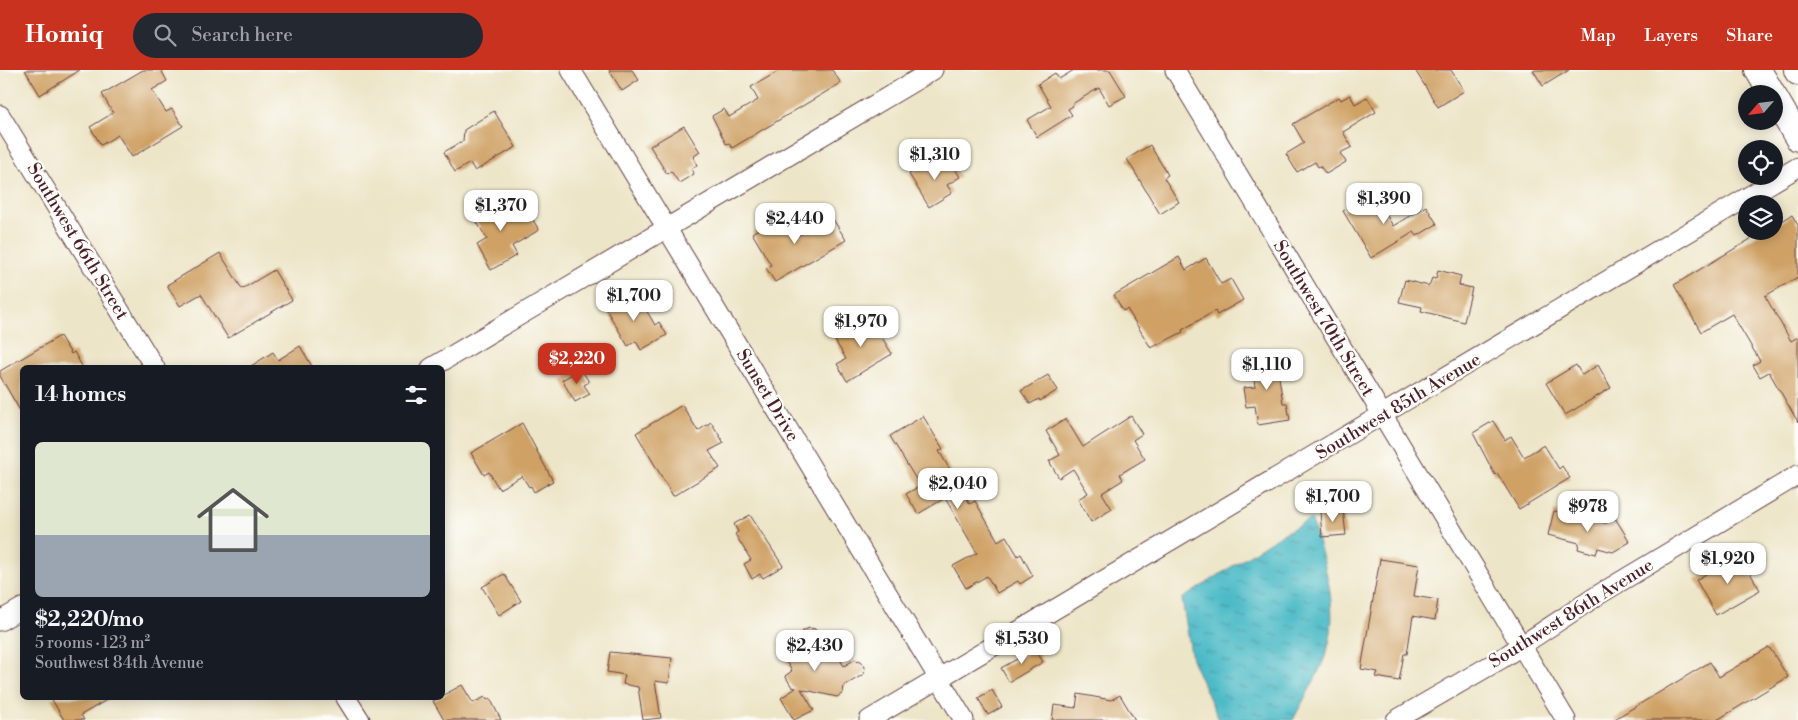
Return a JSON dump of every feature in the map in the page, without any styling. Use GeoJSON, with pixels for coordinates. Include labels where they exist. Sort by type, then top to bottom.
{"type":"FeatureCollection","features":[{"type":"Feature","properties":{"kind":"main road"},"geometry":{"type":"LineString","coordinates":[[1758,70],[1767,85]]}},
{"type":"Feature","properties":{"kind":"main road"},"geometry":{"type":"LineString","coordinates":[[1783,113],[1798,138]]}},
{"type":"Feature","properties":{"kind":"street","name":"Sunset Drive"},"geometry":{"type":"LineString","coordinates":[[571,70],[964,720]]}},
{"type":"Feature","properties":{"kind":"street"},"geometry":{"type":"LineString","coordinates":[[436,365],[933,70]]}},
{"type":"Feature","properties":{"kind":"street","name":"Southwest 70th Street"},"geometry":{"type":"LineString","coordinates":[[1175,70],[1566,720]]}},
{"type":"Feature","properties":{"kind":"street","name":"Southwest 66th Street"},"geometry":{"type":"LineString","coordinates":[[0,115],[153,365]]}},
{"type":"Feature","properties":{"kind":"street","name":"Southwest 85th Avenue"},"geometry":{"type":"LineString","coordinates":[[869,720],[1798,167]]}},
{"type":"Feature","properties":{"kind":"street","name":"Southwest 86th Avenue"},"geometry":{"type":"LineString","coordinates":[[1396,720],[1501,658],[1598,594],[1798,475]]}},
{"type":"Feature","properties":{"kind":"street"},"geometry":{"type":"LineString","coordinates":[[0,621],[20,609]]}},
{"type":"Feature","properties":{"kind":"street"},"geometry":{"type":"LineString","coordinates":[[347,700],[360,720]]}},
{"type":"Feature","properties":{"kind":"water"},"geometry":{"type":"Polygon","coordinates":[[[1311,519],[1321,551],[1331,602],[1331,635],[1320,669],[1293,720],[1219,720],[1192,659],[1182,599],[1277,537],[1311,519]]]}},
{"type":"Feature","properties":{"kind":"building"},"geometry":{"type":"Polygon","coordinates":[[[25,70],[80,70],[40,95],[25,70]]]}},
{"type":"Feature","properties":{"kind":"building"},"geometry":{"type":"Polygon","coordinates":[[[143,70],[161,70],[167,81],[152,90],[166,112],[172,109],[183,126],[132,157],[118,135],[101,145],[90,127],[113,113],[102,94],[143,70]]]}},
{"type":"Feature","properties":{"kind":"building"},"geometry":{"type":"Polygon","coordinates":[[[609,70],[632,70],[639,80],[622,91],[609,70]]]}},
{"type":"Feature","properties":{"kind":"building"},"geometry":{"type":"Polygon","coordinates":[[[781,70],[832,70],[841,83],[732,148],[729,143],[726,144],[712,116],[724,109],[729,117],[758,100],[751,87],[781,70]]]}},
{"type":"Feature","properties":{"kind":"building"},"geometry":{"type":"Polygon","coordinates":[[[1074,70],[1110,70],[1126,96],[1109,105],[1099,88],[1072,104],[1073,106],[1068,109],[1072,115],[1037,137],[1027,120],[1051,106],[1038,84],[1055,73],[1059,79],[1074,70]]]}},
{"type":"Feature","properties":{"kind":"building"},"geometry":{"type":"Polygon","coordinates":[[[1415,70],[1451,70],[1464,91],[1438,107],[1415,70]]]}},
{"type":"Feature","properties":{"kind":"building"},"geometry":{"type":"Polygon","coordinates":[[[1533,70],[1569,70],[1543,86],[1533,70]]]}},
{"type":"Feature","properties":{"kind":"building"},"geometry":{"type":"Polygon","coordinates":[[[1350,95],[1355,104],[1367,97],[1376,112],[1343,132],[1352,147],[1340,153],[1346,162],[1326,174],[1315,162],[1297,172],[1286,154],[1304,143],[1293,124],[1339,97],[1341,100],[1350,95]]]}},
{"type":"Feature","properties":{"kind":"building"},"geometry":{"type":"Polygon","coordinates":[[[494,111],[516,147],[475,171],[470,163],[455,172],[444,152],[463,141],[464,130],[494,111]]]}},
{"type":"Feature","properties":{"kind":"building"},"geometry":{"type":"Polygon","coordinates":[[[684,126],[700,152],[693,157],[697,165],[691,169],[694,174],[679,183],[671,171],[667,174],[650,146],[684,126]]]}},
{"type":"Feature","properties":{"kind":"building"},"geometry":{"type":"Polygon","coordinates":[[[1150,145],[1168,175],[1164,178],[1179,202],[1160,214],[1127,159],[1150,145]]]}},
{"type":"Feature","properties":{"kind":"building"},"geometry":{"type":"Polygon","coordinates":[[[948,157],[960,177],[947,185],[952,193],[929,207],[909,174],[929,163],[931,167],[948,157]]]}},
{"type":"Feature","properties":{"kind":"building"},"geometry":{"type":"Polygon","coordinates":[[[1373,193],[1393,226],[1426,206],[1437,224],[1417,236],[1414,232],[1371,258],[1343,211],[1373,193]]]}},
{"type":"Feature","properties":{"kind":"building"},"geometry":{"type":"Polygon","coordinates":[[[484,200],[493,213],[508,205],[515,217],[527,210],[539,230],[512,246],[517,255],[491,270],[477,245],[487,239],[469,209],[484,200]]]}},
{"type":"Feature","properties":{"kind":"building"},"geometry":{"type":"Polygon","coordinates":[[[783,214],[796,237],[831,216],[846,240],[775,282],[766,268],[771,265],[752,233],[783,214]]]}},
{"type":"Feature","properties":{"kind":"building"},"geometry":{"type":"Polygon","coordinates":[[[1792,215],[1798,225],[1798,277],[1765,296],[1791,341],[1798,337],[1798,422],[1769,372],[1760,377],[1753,365],[1760,361],[1732,314],[1701,332],[1674,285],[1749,240],[1783,240],[1783,220],[1792,215]]]}},
{"type":"Feature","properties":{"kind":"building"},"geometry":{"type":"Polygon","coordinates":[[[220,253],[242,289],[274,270],[292,300],[228,338],[201,294],[180,306],[167,285],[220,253]]]}},
{"type":"Feature","properties":{"kind":"building"},"geometry":{"type":"Polygon","coordinates":[[[1179,257],[1186,270],[1206,258],[1221,284],[1231,279],[1243,300],[1217,315],[1215,311],[1182,330],[1183,332],[1151,348],[1127,309],[1123,311],[1114,295],[1179,257]]]}},
{"type":"Feature","properties":{"kind":"building"},"geometry":{"type":"Polygon","coordinates":[[[1438,270],[1461,276],[1459,285],[1472,288],[1464,322],[1421,311],[1422,307],[1399,302],[1405,280],[1429,286],[1432,278],[1436,279],[1438,270]]]}},
{"type":"Feature","properties":{"kind":"building"},"geometry":{"type":"Polygon","coordinates":[[[624,294],[630,303],[639,298],[655,325],[659,322],[667,335],[641,350],[636,341],[628,346],[604,306],[624,294]]]}},
{"type":"Feature","properties":{"kind":"building"},"geometry":{"type":"Polygon","coordinates":[[[869,316],[892,354],[847,381],[837,364],[846,359],[833,337],[869,316]]]}},
{"type":"Feature","properties":{"kind":"building"},"geometry":{"type":"Polygon","coordinates":[[[60,336],[71,354],[74,352],[81,365],[20,365],[20,411],[0,376],[0,371],[60,336]]]}},
{"type":"Feature","properties":{"kind":"building"},"geometry":{"type":"Polygon","coordinates":[[[300,346],[311,365],[253,365],[273,352],[278,360],[300,346]]]}},
{"type":"Feature","properties":{"kind":"building"},"geometry":{"type":"Polygon","coordinates":[[[1280,354],[1283,371],[1278,371],[1283,403],[1287,403],[1290,420],[1258,425],[1255,406],[1246,407],[1243,388],[1255,387],[1251,358],[1280,354]]]}},
{"type":"Feature","properties":{"kind":"building"},"geometry":{"type":"Polygon","coordinates":[[[1576,365],[1582,375],[1598,365],[1611,388],[1565,415],[1546,383],[1576,365]]]}},
{"type":"Feature","properties":{"kind":"building"},"geometry":{"type":"Polygon","coordinates":[[[581,369],[589,382],[584,385],[590,394],[575,402],[562,380],[581,369]]]}},
{"type":"Feature","properties":{"kind":"building"},"geometry":{"type":"Polygon","coordinates":[[[1048,375],[1058,390],[1040,401],[1039,399],[1030,404],[1021,391],[1048,375]]]}},
{"type":"Feature","properties":{"kind":"building"},"geometry":{"type":"Polygon","coordinates":[[[682,405],[698,431],[711,422],[724,443],[709,451],[720,468],[673,496],[636,433],[682,405]]]}},
{"type":"Feature","properties":{"kind":"building"},"geometry":{"type":"Polygon","coordinates":[[[923,416],[943,449],[939,451],[970,504],[975,501],[998,541],[1006,536],[1018,556],[1021,554],[1033,576],[1020,584],[1018,581],[997,593],[987,576],[966,588],[953,566],[977,553],[945,498],[918,514],[906,494],[920,486],[890,436],[923,416]]]}},
{"type":"Feature","properties":{"kind":"building"},"geometry":{"type":"Polygon","coordinates":[[[1131,416],[1142,434],[1133,440],[1145,459],[1120,474],[1123,480],[1102,493],[1112,509],[1091,522],[1078,499],[1088,493],[1073,469],[1059,478],[1049,461],[1060,455],[1046,431],[1066,419],[1083,447],[1131,416]]]}},
{"type":"Feature","properties":{"kind":"building"},"geometry":{"type":"Polygon","coordinates":[[[1493,421],[1505,440],[1511,436],[1524,457],[1544,445],[1559,469],[1562,466],[1570,478],[1519,509],[1497,473],[1495,475],[1473,433],[1493,421]]]}},
{"type":"Feature","properties":{"kind":"building"},"geometry":{"type":"Polygon","coordinates":[[[522,423],[553,481],[534,492],[522,476],[499,489],[489,472],[484,475],[471,453],[522,423]]]}},
{"type":"Feature","properties":{"kind":"building"},"geometry":{"type":"Polygon","coordinates":[[[1343,509],[1346,535],[1322,537],[1320,511],[1343,509]]]}},
{"type":"Feature","properties":{"kind":"building"},"geometry":{"type":"Polygon","coordinates":[[[1554,511],[1606,523],[1615,518],[1630,542],[1613,552],[1598,548],[1596,554],[1578,549],[1579,543],[1548,535],[1554,511]]]}},
{"type":"Feature","properties":{"kind":"building"},"geometry":{"type":"Polygon","coordinates":[[[750,515],[783,566],[763,578],[760,574],[752,579],[744,564],[751,560],[735,534],[738,532],[734,524],[750,515]]]}},
{"type":"Feature","properties":{"kind":"building"},"geometry":{"type":"Polygon","coordinates":[[[1739,554],[1760,590],[1716,615],[1696,580],[1739,554]]]}},
{"type":"Feature","properties":{"kind":"building"},"geometry":{"type":"Polygon","coordinates":[[[1380,559],[1419,565],[1414,596],[1438,600],[1435,620],[1413,616],[1407,654],[1404,654],[1399,681],[1376,677],[1378,672],[1361,669],[1380,559]]]}},
{"type":"Feature","properties":{"kind":"building"},"geometry":{"type":"Polygon","coordinates":[[[504,574],[521,601],[499,615],[482,587],[504,574]]]}},
{"type":"Feature","properties":{"kind":"building"},"geometry":{"type":"Polygon","coordinates":[[[809,628],[815,629],[828,650],[832,647],[844,666],[854,660],[861,661],[865,667],[864,674],[844,686],[843,693],[837,697],[801,689],[814,710],[794,720],[781,698],[796,688],[792,687],[785,676],[792,671],[780,652],[801,638],[803,631],[809,628]]]}},
{"type":"Feature","properties":{"kind":"building"},"geometry":{"type":"Polygon","coordinates":[[[1769,647],[1788,677],[1717,720],[1613,720],[1710,662],[1719,677],[1769,647]]]}},
{"type":"Feature","properties":{"kind":"building"},"geometry":{"type":"Polygon","coordinates":[[[1035,649],[1043,662],[1009,682],[1001,668],[1035,649]]]}},
{"type":"Feature","properties":{"kind":"building"},"geometry":{"type":"Polygon","coordinates":[[[610,652],[672,658],[669,683],[655,681],[661,718],[643,720],[638,687],[623,684],[625,675],[607,672],[610,652]]]}},
{"type":"Feature","properties":{"kind":"building"},"geometry":{"type":"Polygon","coordinates":[[[462,685],[473,703],[485,697],[487,700],[490,698],[501,720],[444,720],[433,701],[445,700],[445,694],[462,685]]]}},
{"type":"Feature","properties":{"kind":"building"},"geometry":{"type":"Polygon","coordinates":[[[992,690],[1002,707],[988,715],[978,698],[992,690]]]}},
{"type":"Feature","properties":{"kind":"building"},"geometry":{"type":"Polygon","coordinates":[[[1078,694],[1111,700],[1120,695],[1135,720],[1052,720],[1054,705],[1076,708],[1078,694]]]}},
{"type":"Feature","properties":{"kind":"building"},"geometry":{"type":"Polygon","coordinates":[[[52,700],[107,700],[81,715],[84,720],[64,720],[52,700]]]}}]}
